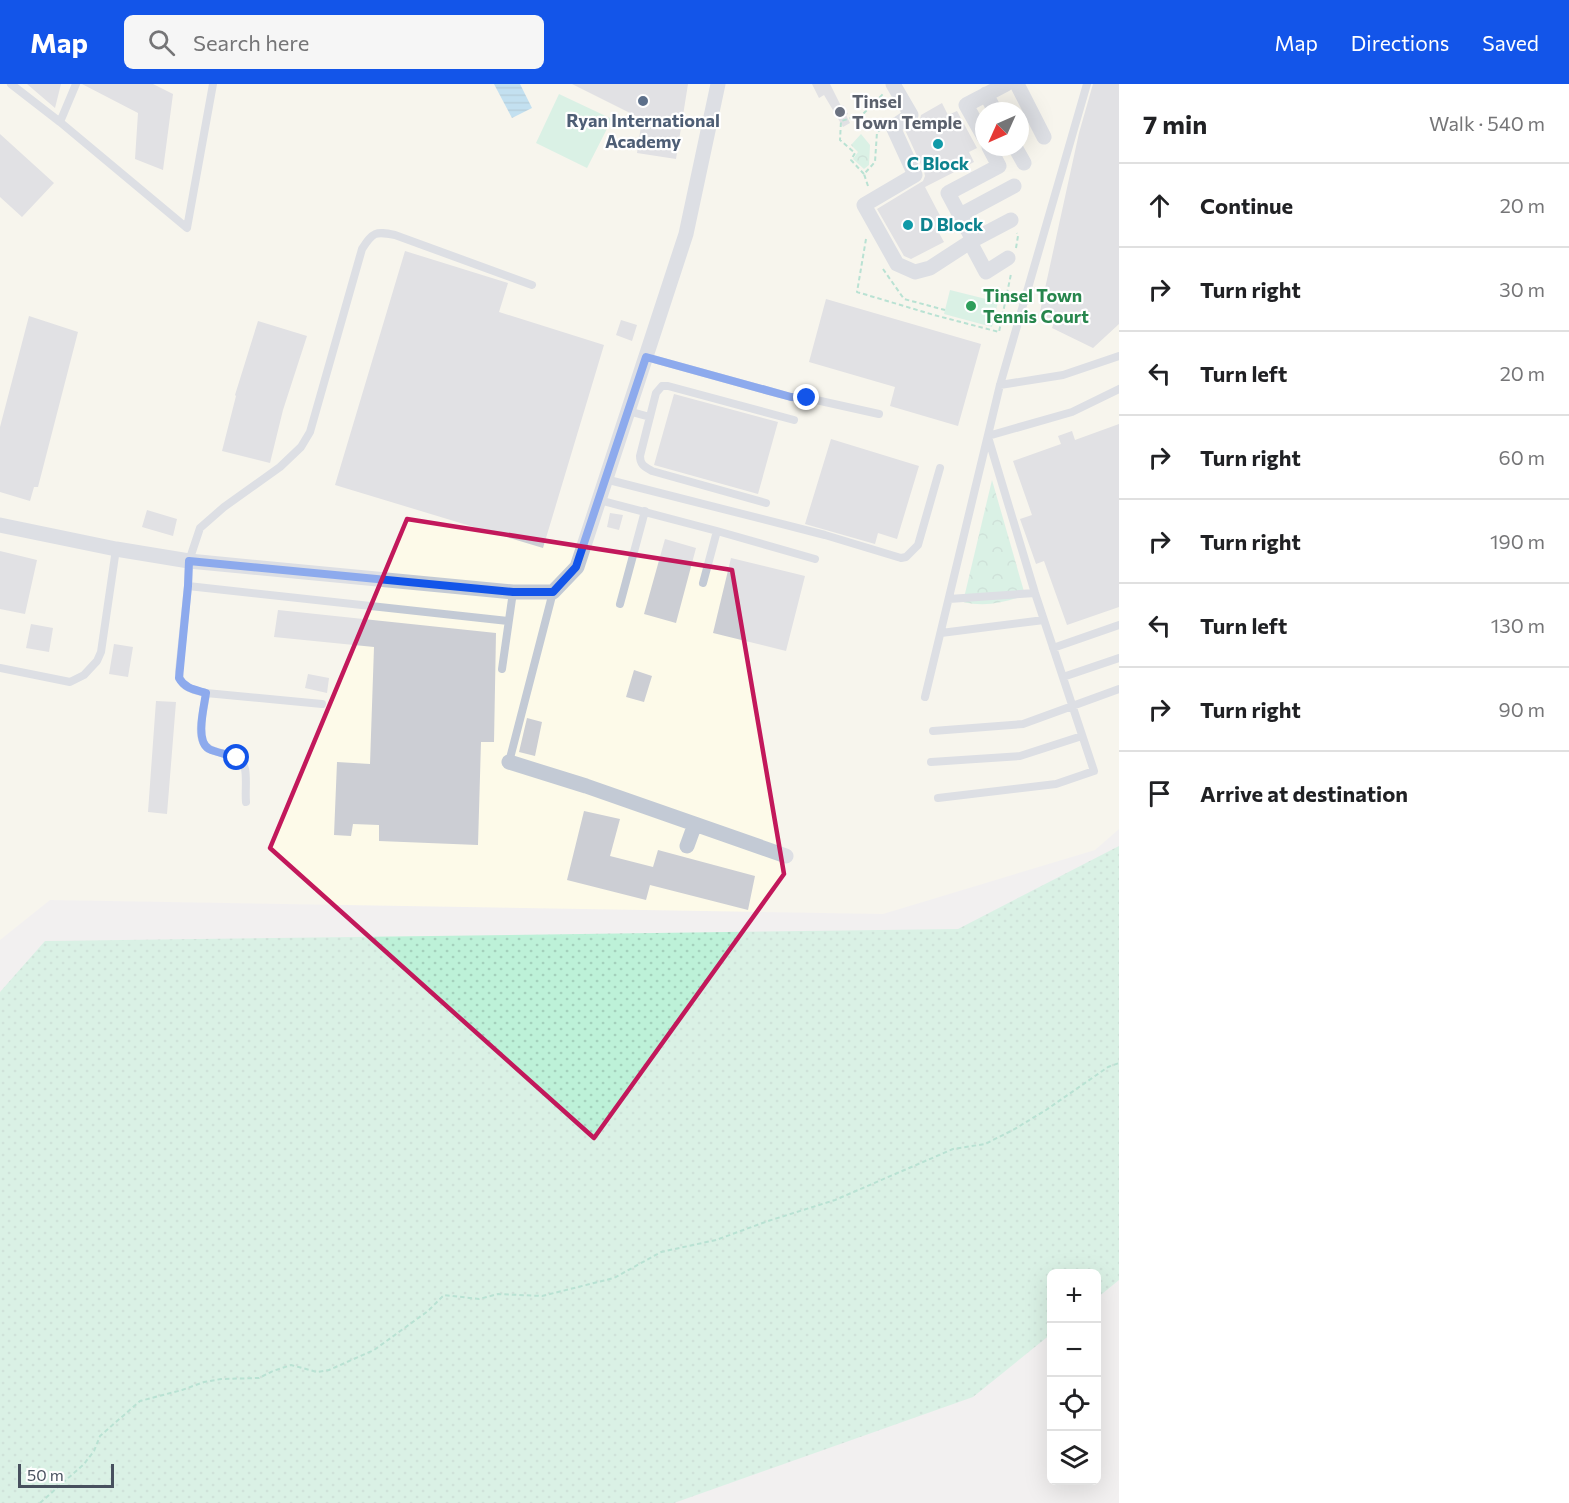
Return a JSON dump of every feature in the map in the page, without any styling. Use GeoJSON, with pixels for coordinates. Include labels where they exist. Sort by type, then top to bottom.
{"type":"FeatureCollection","features":[{"type":"Feature","properties":{"kind":"street"},"geometry":{"type":"LineString","coordinates":[[0,525],[116,549],[189,561],[513,592],[553,592],[576,567],[686,234],[718,84]]}},
{"type":"Feature","properties":{"kind":"street"},"geometry":{"type":"LineString","coordinates":[[975,121],[966,105],[1006,84]]}},
{"type":"Feature","properties":{"kind":"street"},"geometry":{"type":"LineString","coordinates":[[1017,84],[1044,137]]}},
{"type":"Feature","properties":{"kind":"street"},"geometry":{"type":"LineString","coordinates":[[889,88],[912,115],[892,126],[915,175],[864,205],[897,264],[915,272],[930,268],[971,241],[1011,220]]}},
{"type":"Feature","properties":{"kind":"street"},"geometry":{"type":"LineString","coordinates":[[986,94],[990,102]]}},
{"type":"Feature","properties":{"kind":"street"},"geometry":{"type":"LineString","coordinates":[[994,156],[999,166],[948,194],[986,272],[1011,261]]}},
{"type":"Feature","properties":{"kind":"street"},"geometry":{"type":"LineString","coordinates":[[1020,156],[1024,164]]}},
{"type":"Feature","properties":{"kind":"street"},"geometry":{"type":"LineString","coordinates":[[960,215],[1014,186]]}},
{"type":"Feature","properties":{"kind":"street"},"geometry":{"type":"LineString","coordinates":[[509,762],[586,786],[786,856]]}},
{"type":"Feature","properties":{"kind":"street"},"geometry":{"type":"LineString","coordinates":[[687,846],[694,824]]}},
{"type":"Feature","properties":{"kind":"lane"},"geometry":{"type":"LineString","coordinates":[[12,84],[186,228],[213,84]]}},
{"type":"Feature","properties":{"kind":"lane"},"geometry":{"type":"LineString","coordinates":[[60,122],[76,84]]}},
{"type":"Feature","properties":{"kind":"lane"},"geometry":{"type":"LineString","coordinates":[[926,697],[1000,385],[1087,84]]}},
{"type":"Feature","properties":{"kind":"lane"},"geometry":{"type":"LineString","coordinates":[[322,704],[206,693],[190,688],[181,682],[179,678],[189,561],[200,528],[224,507],[280,467],[301,447],[310,432],[362,249],[370,237],[380,232],[395,235],[532,285]]}},
{"type":"Feature","properties":{"kind":"lane"},"geometry":{"type":"LineString","coordinates":[[646,357],[791,397],[807,398],[879,414]]}},
{"type":"Feature","properties":{"kind":"lane"},"geometry":{"type":"LineString","coordinates":[[1000,385],[1063,375],[1119,357]]}},
{"type":"Feature","properties":{"kind":"lane"},"geometry":{"type":"LineString","coordinates":[[766,503],[652,471],[643,466],[640,456],[658,388],[668,386],[794,420]]}},
{"type":"Feature","properties":{"kind":"lane"},"geometry":{"type":"LineString","coordinates":[[988,435],[1072,412],[1119,389]]}},
{"type":"Feature","properties":{"kind":"lane"},"geometry":{"type":"LineString","coordinates":[[628,411],[650,417]]}},
{"type":"Feature","properties":{"kind":"lane"},"geometry":{"type":"LineString","coordinates":[[938,798],[1056,784],[1094,771],[1035,593],[988,435]]}},
{"type":"Feature","properties":{"kind":"lane"},"geometry":{"type":"LineString","coordinates":[[605,479],[825,535],[901,558],[906,557],[918,545],[940,468]]}},
{"type":"Feature","properties":{"kind":"lane"},"geometry":{"type":"LineString","coordinates":[[599,500],[815,559]]}},
{"type":"Feature","properties":{"kind":"lane"},"geometry":{"type":"LineString","coordinates":[[620,604],[645,511]]}},
{"type":"Feature","properties":{"kind":"lane"},"geometry":{"type":"LineString","coordinates":[[703,583],[717,531]]}},
{"type":"Feature","properties":{"kind":"lane"},"geometry":{"type":"LineString","coordinates":[[0,668],[70,682],[90,669],[101,652],[116,549]]}},
{"type":"Feature","properties":{"kind":"lane"},"geometry":{"type":"LineString","coordinates":[[188,586],[508,621]]}},
{"type":"Feature","properties":{"kind":"lane"},"geometry":{"type":"LineString","coordinates":[[502,669],[513,592]]}},
{"type":"Feature","properties":{"kind":"lane"},"geometry":{"type":"LineString","coordinates":[[509,762],[553,592]]}},
{"type":"Feature","properties":{"kind":"lane"},"geometry":{"type":"LineString","coordinates":[[949,599],[1035,593]]}},
{"type":"Feature","properties":{"kind":"lane"},"geometry":{"type":"LineString","coordinates":[[941,633],[1044,620]]}},
{"type":"Feature","properties":{"kind":"lane"},"geometry":{"type":"LineString","coordinates":[[1053,648],[1119,625]]}},
{"type":"Feature","properties":{"kind":"lane"},"geometry":{"type":"LineString","coordinates":[[1063,677],[1119,658]]}},
{"type":"Feature","properties":{"kind":"lane"},"geometry":{"type":"LineString","coordinates":[[933,731],[1023,724],[1119,689]]}},
{"type":"Feature","properties":{"kind":"lane"},"geometry":{"type":"LineString","coordinates":[[206,693],[202,740],[211,750],[228,754],[241,762],[245,768],[246,802]]}},
{"type":"Feature","properties":{"kind":"lane"},"geometry":{"type":"LineString","coordinates":[[931,762],[1020,756],[1082,736]]}},
{"type":"Feature","properties":{"kind":"path"},"geometry":{"type":"LineString","coordinates":[[873,200],[864,174],[851,160],[855,153],[840,140],[841,121],[862,115],[889,88]]}},
{"type":"Feature","properties":{"kind":"path"},"geometry":{"type":"LineString","coordinates":[[864,174],[875,162],[877,132],[883,128]]}},
{"type":"Feature","properties":{"kind":"path"},"geometry":{"type":"LineString","coordinates":[[867,233],[857,292],[999,332],[1011,261],[1018,236],[1011,220]]}},
{"type":"Feature","properties":{"kind":"path"},"geometry":{"type":"LineString","coordinates":[[40,1503],[84,1464],[94,1451],[100,1436],[140,1401],[204,1382],[259,1378],[291,1365],[317,1372],[329,1370],[374,1350],[428,1311],[444,1295],[479,1299],[498,1293],[542,1296],[614,1278],[661,1252],[716,1240],[835,1200],[953,1149],[985,1144],[1013,1130],[1108,1067],[1119,1063]]}},
{"type":"Feature","properties":{"kind":"highlighted area"},"geometry":{"type":"Polygon","coordinates":[[[407,519],[732,570],[784,874],[594,1138],[270,848],[407,519]]]}},
{"type":"Feature","properties":{"kind":"shaded area"},"geometry":{"type":"Polygon","coordinates":[[[0,84],[1119,84],[1119,829],[1095,850],[883,914],[50,900],[0,940],[0,84]]]}},
{"type":"Feature","properties":{"kind":"green space"},"geometry":{"type":"Polygon","coordinates":[[[559,94],[612,119],[587,168],[536,143],[559,94]]]}},
{"type":"Feature","properties":{"kind":"green space"},"geometry":{"type":"Polygon","coordinates":[[[861,134],[870,145],[869,165],[864,169],[853,159],[858,152],[851,145],[861,134]]]}},
{"type":"Feature","properties":{"kind":"green space","name":"Tinsel Town Tennis Court"},"geometry":{"type":"Polygon","coordinates":[[[950,290],[998,302],[992,327],[944,314],[950,290]]]}},
{"type":"Feature","properties":{"kind":"green space"},"geometry":{"type":"Polygon","coordinates":[[[992,480],[1025,595],[994,603],[963,602],[992,480]]]}},
{"type":"Feature","properties":{"kind":"green space"},"geometry":{"type":"Polygon","coordinates":[[[1119,846],[1119,1280],[1101,1295],[1101,1269],[1047,1269],[1047,1337],[973,1397],[674,1503],[0,1503],[0,992],[45,941],[958,929],[1119,846]]]}},
{"type":"Feature","properties":{"kind":"water"},"geometry":{"type":"Polygon","coordinates":[[[494,84],[520,84],[532,108],[512,118],[494,84]]]}},
{"type":"Feature","properties":{"kind":"building"},"geometry":{"type":"Polygon","coordinates":[[[27,84],[61,84],[55,108],[27,84]]]}},
{"type":"Feature","properties":{"kind":"building"},"geometry":{"type":"Polygon","coordinates":[[[82,84],[153,84],[173,94],[163,170],[135,159],[138,113],[82,84]]]}},
{"type":"Feature","properties":{"kind":"building"},"geometry":{"type":"Polygon","coordinates":[[[572,84],[688,84],[676,159],[637,153],[642,119],[572,84]]]}},
{"type":"Feature","properties":{"kind":"building"},"geometry":{"type":"Polygon","coordinates":[[[812,84],[830,84],[841,106],[843,105],[848,114],[846,115],[850,123],[843,127],[824,95],[819,98],[812,84]]]}},
{"type":"Feature","properties":{"kind":"building"},"geometry":{"type":"Polygon","coordinates":[[[1093,84],[1119,84],[1119,324],[1093,348],[1052,328],[1055,319],[1039,316],[1079,133],[1093,84]]]}},
{"type":"Feature","properties":{"kind":"building"},"geometry":{"type":"Polygon","coordinates":[[[942,103],[948,115],[957,111],[975,144],[975,149],[969,152],[974,162],[925,187],[947,229],[939,233],[944,242],[911,259],[904,256],[877,209],[923,181],[924,171],[905,130],[917,123],[921,115],[942,103]]]}},
{"type":"Feature","properties":{"kind":"building"},"geometry":{"type":"Polygon","coordinates":[[[0,134],[54,183],[22,217],[0,197],[0,134]]]}},
{"type":"Feature","properties":{"kind":"building"},"geometry":{"type":"Polygon","coordinates":[[[405,251],[508,283],[499,312],[604,345],[543,548],[335,485],[405,251]]]}},
{"type":"Feature","properties":{"kind":"building"},"geometry":{"type":"Polygon","coordinates":[[[826,299],[981,344],[958,426],[890,406],[895,387],[809,362],[826,299]]]}},
{"type":"Feature","properties":{"kind":"building"},"geometry":{"type":"Polygon","coordinates":[[[29,316],[78,332],[38,487],[34,487],[30,501],[0,492],[0,427],[29,316]]]}},
{"type":"Feature","properties":{"kind":"building"},"geometry":{"type":"Polygon","coordinates":[[[621,320],[637,325],[632,341],[616,335],[621,320]]]}},
{"type":"Feature","properties":{"kind":"building"},"geometry":{"type":"Polygon","coordinates":[[[258,321],[307,336],[283,410],[270,463],[222,451],[235,395],[258,321]]]}},
{"type":"Feature","properties":{"kind":"building"},"geometry":{"type":"Polygon","coordinates":[[[674,394],[778,422],[758,494],[654,465],[674,394]]]}},
{"type":"Feature","properties":{"kind":"building"},"geometry":{"type":"Polygon","coordinates":[[[1119,424],[1119,607],[1067,625],[1044,561],[1036,564],[1020,519],[1032,515],[1013,461],[1061,444],[1058,436],[1072,431],[1075,440],[1119,424]]]}},
{"type":"Feature","properties":{"kind":"building"},"geometry":{"type":"Polygon","coordinates":[[[831,439],[919,466],[897,539],[878,533],[875,544],[805,524],[831,439]]]}},
{"type":"Feature","properties":{"kind":"building"},"geometry":{"type":"Polygon","coordinates":[[[147,510],[177,519],[173,536],[142,527],[147,510]]]}},
{"type":"Feature","properties":{"kind":"building"},"geometry":{"type":"Polygon","coordinates":[[[610,513],[623,515],[619,530],[607,527],[610,513]]]}},
{"type":"Feature","properties":{"kind":"building"},"geometry":{"type":"Polygon","coordinates":[[[665,539],[696,548],[676,623],[644,614],[665,539]]]}},
{"type":"Feature","properties":{"kind":"building"},"geometry":{"type":"Polygon","coordinates":[[[0,551],[37,560],[25,614],[0,609],[0,551]]]}},
{"type":"Feature","properties":{"kind":"building"},"geometry":{"type":"Polygon","coordinates":[[[731,558],[805,576],[786,651],[713,633],[731,558]]]}},
{"type":"Feature","properties":{"kind":"building"},"geometry":{"type":"Polygon","coordinates":[[[278,610],[496,633],[494,742],[481,742],[478,845],[379,841],[379,825],[353,824],[351,836],[334,835],[337,762],[370,764],[374,647],[274,637],[278,610]]]}},
{"type":"Feature","properties":{"kind":"building"},"geometry":{"type":"Polygon","coordinates":[[[31,624],[53,628],[49,652],[26,648],[31,624]]]}},
{"type":"Feature","properties":{"kind":"building"},"geometry":{"type":"Polygon","coordinates":[[[114,644],[133,647],[128,677],[109,674],[114,644]]]}},
{"type":"Feature","properties":{"kind":"building"},"geometry":{"type":"Polygon","coordinates":[[[634,670],[652,676],[644,702],[626,697],[634,670]]]}},
{"type":"Feature","properties":{"kind":"building"},"geometry":{"type":"Polygon","coordinates":[[[308,674],[329,678],[327,693],[305,688],[308,674]]]}},
{"type":"Feature","properties":{"kind":"building"},"geometry":{"type":"Polygon","coordinates":[[[156,701],[176,702],[167,814],[148,812],[156,701]]]}},
{"type":"Feature","properties":{"kind":"building"},"geometry":{"type":"Polygon","coordinates":[[[527,718],[542,722],[535,756],[519,752],[527,718]]]}},
{"type":"Feature","properties":{"kind":"building"},"geometry":{"type":"Polygon","coordinates":[[[584,811],[620,819],[610,856],[653,867],[658,850],[755,876],[748,910],[650,885],[646,900],[567,880],[584,811]]]}},
{"type":"Feature","properties":{"kind":"place","name":"Ryan International Academy"},"geometry":{"type":"Point","coordinates":[643,101]}},
{"type":"Feature","properties":{"kind":"place","name":"Tinsel Town Temple"},"geometry":{"type":"Point","coordinates":[840,112]}},
{"type":"Feature","properties":{"kind":"place","name":"C Block"},"geometry":{"type":"Point","coordinates":[938,144]}},
{"type":"Feature","properties":{"kind":"place","name":"D Block"},"geometry":{"type":"Point","coordinates":[908,225]}},
{"type":"Feature","properties":{"kind":"place","name":"Tinsel Town Tennis Court"},"geometry":{"type":"Point","coordinates":[971,306]}},
{"type":"Feature","properties":{"kind":"route"},"geometry":{"type":"LineString","coordinates":[[237,758],[205,746],[201,732],[206,693],[190,688],[179,678],[189,561],[513,592],[553,592],[576,567],[646,357],[791,397],[807,398]]}}]}
